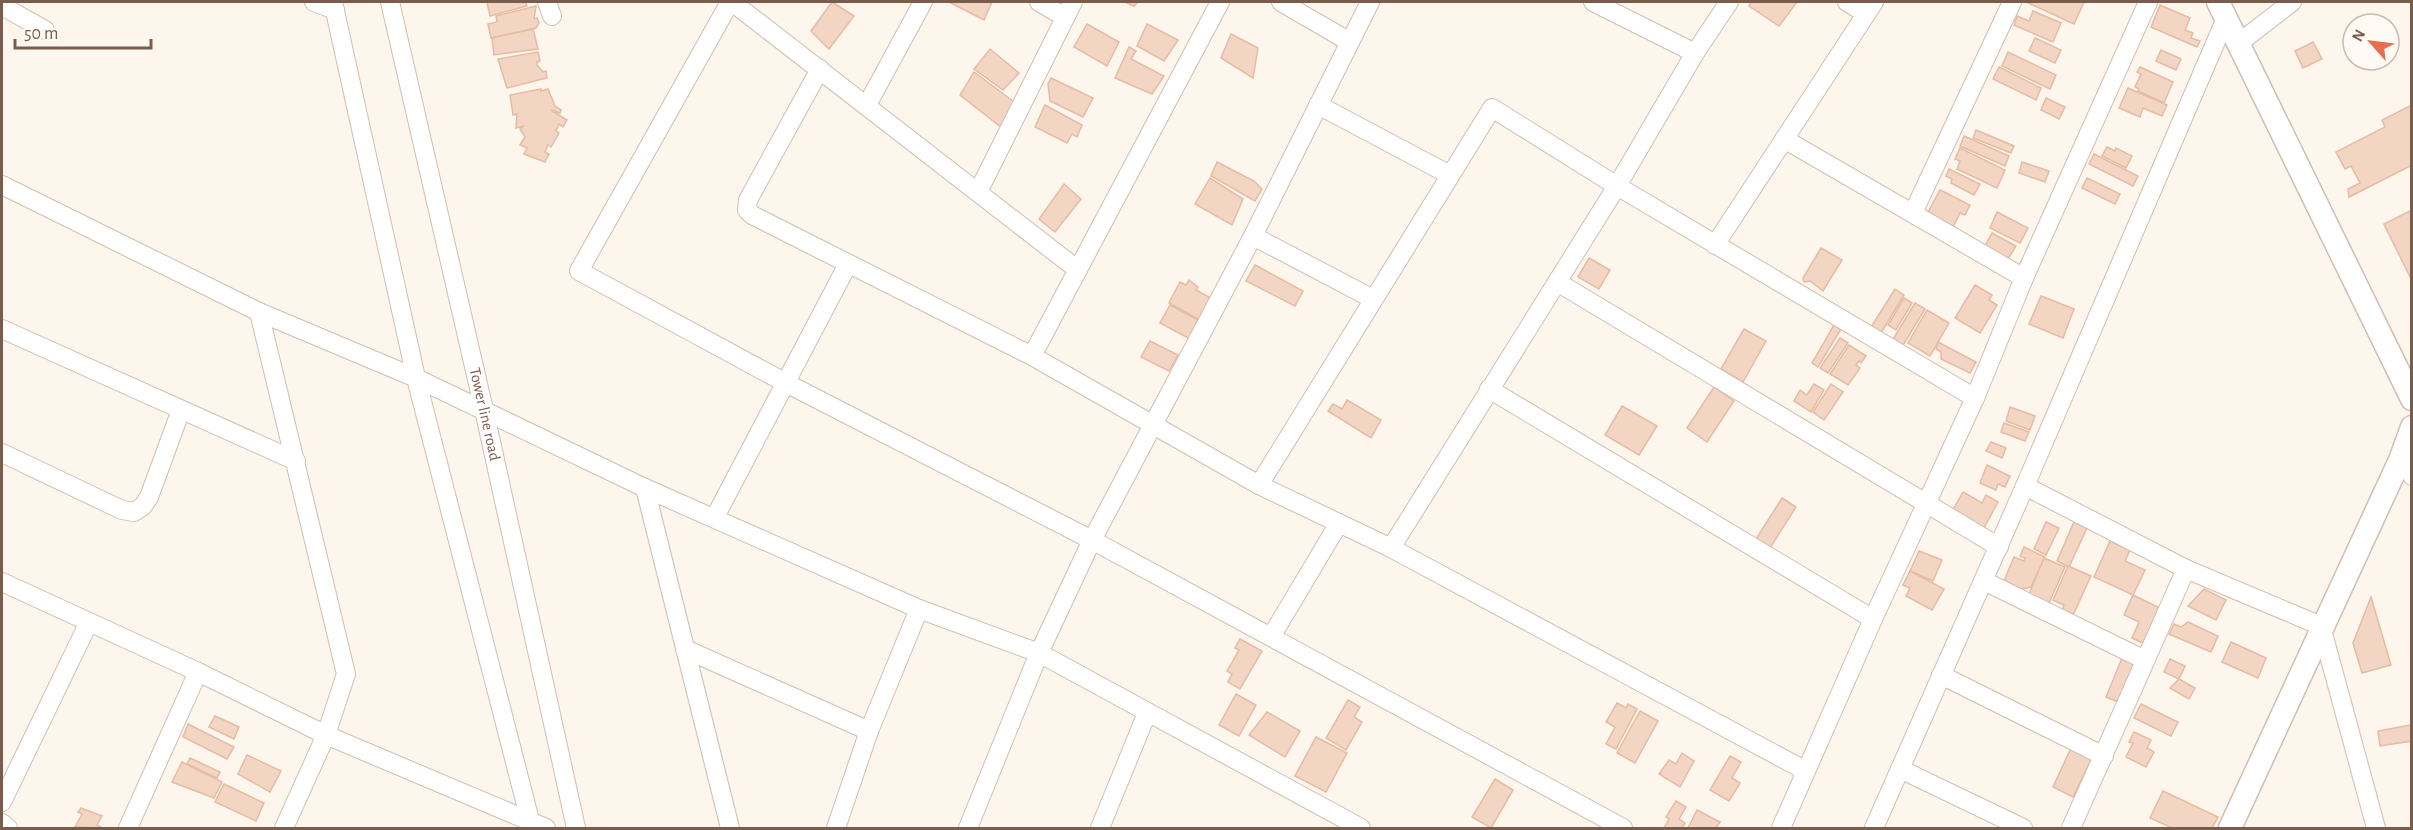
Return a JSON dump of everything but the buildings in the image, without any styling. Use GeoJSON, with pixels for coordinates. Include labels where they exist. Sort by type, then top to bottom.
{"type":"FeatureCollection","features":[{"type":"Feature","properties":{"kind":"street"},"geometry":{"type":"LineString","coordinates":[[314,2],[334,6],[416,378],[536,826]]}},
{"type":"Feature","properties":{"kind":"street","name":"Tower line road"},"geometry":{"type":"LineString","coordinates":[[390,2],[484,410],[576,828]]}},
{"type":"Feature","properties":{"kind":"street"},"geometry":{"type":"LineString","coordinates":[[1078,270],[979,190],[731,2],[579,271],[784,382],[1092,540],[1623,828]]}},
{"type":"Feature","properties":{"kind":"street"},"geometry":{"type":"LineString","coordinates":[[867,105],[923,2]]}},
{"type":"Feature","properties":{"kind":"street"},"geometry":{"type":"LineString","coordinates":[[979,190],[1069,9],[1039,2]]}},
{"type":"Feature","properties":{"kind":"street"},"geometry":{"type":"LineString","coordinates":[[1032,356],[1220,2]]}},
{"type":"Feature","properties":{"kind":"street"},"geometry":{"type":"LineString","coordinates":[[1281,2],[1350,42]]}},
{"type":"Feature","properties":{"kind":"street"},"geometry":{"type":"LineString","coordinates":[[968,828],[1039,653],[1092,540],[1151,424],[1253,236],[1370,2]]}},
{"type":"Feature","properties":{"kind":"street"},"geometry":{"type":"LineString","coordinates":[[1593,2],[1695,52]]}},
{"type":"Feature","properties":{"kind":"street"},"geometry":{"type":"LineString","coordinates":[[1392,548],[1617,186],[1695,52],[1729,2]]}},
{"type":"Feature","properties":{"kind":"street"},"geometry":{"type":"LineString","coordinates":[[1715,245],[1870,8],[1847,2]]}},
{"type":"Feature","properties":{"kind":"street"},"geometry":{"type":"LineString","coordinates":[[1913,213],[2012,2]]}},
{"type":"Feature","properties":{"kind":"street"},"geometry":{"type":"LineString","coordinates":[[1781,828],[1925,503],[1975,398],[2024,278],[2148,2]]}},
{"type":"Feature","properties":{"kind":"street"},"geometry":{"type":"LineString","coordinates":[[2240,43],[2292,2]]}},
{"type":"Feature","properties":{"kind":"street"},"geometry":{"type":"LineString","coordinates":[[2,6],[45,30]]}},
{"type":"Feature","properties":{"kind":"street"},"geometry":{"type":"LineString","coordinates":[[2222,10],[2412,399]]}},
{"type":"Feature","properties":{"kind":"street"},"geometry":{"type":"LineString","coordinates":[[1874,828],[2025,486],[2222,10]]}},
{"type":"Feature","properties":{"kind":"street"},"geometry":{"type":"LineString","coordinates":[[820,69],[748,200],[747,210],[752,215],[1032,356],[1259,485],[1392,548],[1806,771]]}},
{"type":"Feature","properties":{"kind":"street"},"geometry":{"type":"LineString","coordinates":[[1318,105],[1450,176]]}},
{"type":"Feature","properties":{"kind":"street"},"geometry":{"type":"LineString","coordinates":[[1259,485],[1492,108],[1715,245],[1975,398]]}},
{"type":"Feature","properties":{"kind":"street"},"geometry":{"type":"LineString","coordinates":[[1784,139],[2024,278]]}},
{"type":"Feature","properties":{"kind":"street"},"geometry":{"type":"LineString","coordinates":[[2,185],[259,312],[416,378],[645,488],[919,609],[1039,653],[1361,828]]}},
{"type":"Feature","properties":{"kind":"street"},"geometry":{"type":"LineString","coordinates":[[1253,236],[1372,299]]}},
{"type":"Feature","properties":{"kind":"street"},"geometry":{"type":"LineString","coordinates":[[715,517],[848,264]]}},
{"type":"Feature","properties":{"kind":"street"},"geometry":{"type":"LineString","coordinates":[[1557,282],[1999,547]]}},
{"type":"Feature","properties":{"kind":"street"},"geometry":{"type":"LineString","coordinates":[[259,312],[346,674],[326,735],[284,828]]}},
{"type":"Feature","properties":{"kind":"street"},"geometry":{"type":"LineString","coordinates":[[2,329],[296,461]]}},
{"type":"Feature","properties":{"kind":"street"},"geometry":{"type":"LineString","coordinates":[[1489,389],[1873,619]]}},
{"type":"Feature","properties":{"kind":"street"},"geometry":{"type":"LineString","coordinates":[[2,453],[122,510],[134,512],[143,506],[149,497],[181,410]]}},
{"type":"Feature","properties":{"kind":"street"},"geometry":{"type":"LineString","coordinates":[[2408,436],[2412,476]]}},
{"type":"Feature","properties":{"kind":"street"},"geometry":{"type":"LineString","coordinates":[[2230,828],[2408,436]]}},
{"type":"Feature","properties":{"kind":"street"},"geometry":{"type":"LineString","coordinates":[[2025,486],[2186,569],[2322,626]]}},
{"type":"Feature","properties":{"kind":"street"},"geometry":{"type":"LineString","coordinates":[[645,488],[730,828]]}},
{"type":"Feature","properties":{"kind":"street"},"geometry":{"type":"LineString","coordinates":[[1271,637],[1339,523]]}},
{"type":"Feature","properties":{"kind":"street"},"geometry":{"type":"LineString","coordinates":[[2071,828],[2186,569]]}},
{"type":"Feature","properties":{"kind":"street"},"geometry":{"type":"LineString","coordinates":[[1984,581],[2145,660]]}},
{"type":"Feature","properties":{"kind":"street"},"geometry":{"type":"LineString","coordinates":[[2,582],[198,672],[326,735],[536,826]]}},
{"type":"Feature","properties":{"kind":"street"},"geometry":{"type":"LineString","coordinates":[[836,828],[869,730],[919,609]]}},
{"type":"Feature","properties":{"kind":"street"},"geometry":{"type":"LineString","coordinates":[[2,802],[89,622]]}},
{"type":"Feature","properties":{"kind":"street"},"geometry":{"type":"LineString","coordinates":[[2322,626],[2376,828]]}},
{"type":"Feature","properties":{"kind":"street"},"geometry":{"type":"LineString","coordinates":[[685,649],[869,730]]}},
{"type":"Feature","properties":{"kind":"street"},"geometry":{"type":"LineString","coordinates":[[128,828],[198,672]]}},
{"type":"Feature","properties":{"kind":"street"},"geometry":{"type":"LineString","coordinates":[[1941,675],[2104,756]]}},
{"type":"Feature","properties":{"kind":"street"},"geometry":{"type":"LineString","coordinates":[[1100,828],[1147,713]]}},
{"type":"Feature","properties":{"kind":"street"},"geometry":{"type":"LineString","coordinates":[[1900,769],[2023,828]]}},
{"type":"Feature","properties":{"kind":"street"},"geometry":{"type":"LineString","coordinates":[[2,823],[8,828]]}}]}
